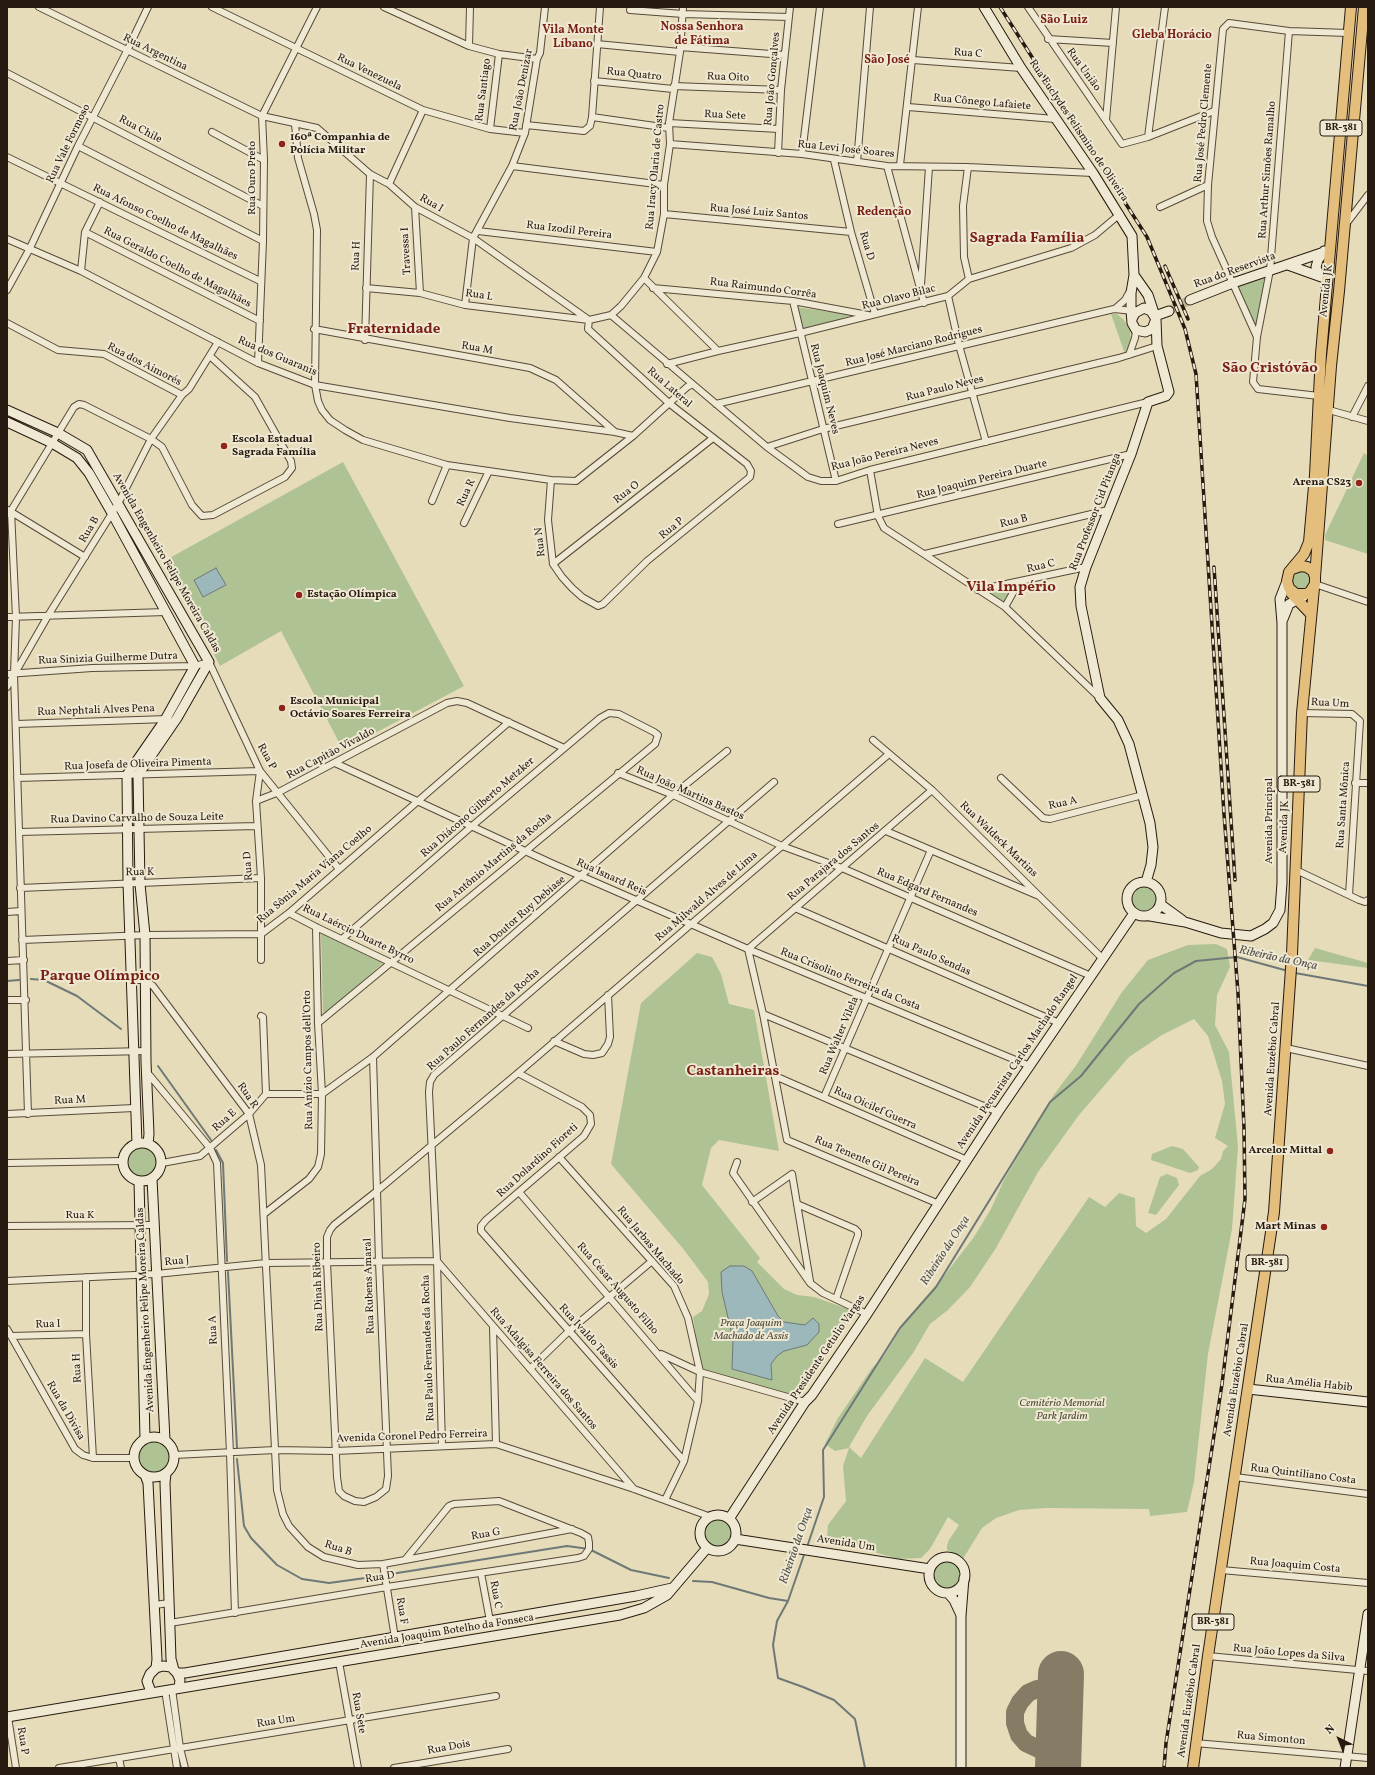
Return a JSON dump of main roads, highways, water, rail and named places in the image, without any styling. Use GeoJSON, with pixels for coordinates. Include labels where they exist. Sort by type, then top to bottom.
{"type":"FeatureCollection","features":[{"type":"Feature","properties":{"kind":"main road","name":"Avenida JK"},"geometry":{"type":"LineString","coordinates":[[1292,569],[1304,554],[1309,542],[1315,475],[1323,277],[1351,7]]}},
{"type":"Feature","properties":{"kind":"main road","name":"Avenida JK"},"geometry":{"type":"LineString","coordinates":[[1290,994],[1302,713],[1321,476],[1329,410],[1331,366],[1364,7]]}},
{"type":"Feature","properties":{"kind":"main road"},"geometry":{"type":"LineString","coordinates":[[1327,250],[1342,251]]}},
{"type":"Feature","properties":{"kind":"main road"},"geometry":{"type":"LineString","coordinates":[[1323,277],[1340,278]]}},
{"type":"Feature","properties":{"kind":"main road"},"geometry":{"type":"LineString","coordinates":[[1288,585],[1296,594],[1313,586],[1313,571],[1307,567],[1301,566],[1292,569]]}},
{"type":"Feature","properties":{"kind":"main road","name":"BR-381"},"geometry":{"type":"LineString","coordinates":[[1288,585],[1292,569]]}},
{"type":"Feature","properties":{"kind":"main road"},"geometry":{"type":"LineString","coordinates":[[1288,585],[1292,595],[1311,614]]}},
{"type":"Feature","properties":{"kind":"main road","name":"Avenida Euzébio Cabral"},"geometry":{"type":"LineString","coordinates":[[1193,1768],[1195,1742],[1274,1212],[1290,994]]}},
{"type":"Feature","properties":{"kind":"water"},"geometry":{"type":"Polygon","coordinates":[[[216,568],[226,585],[203,597],[194,580],[216,568]]]}},
{"type":"Feature","properties":{"kind":"water"},"geometry":{"type":"Polygon","coordinates":[[[730,1266],[744,1266],[752,1271],[778,1316],[784,1322],[805,1325],[813,1318],[819,1324],[819,1332],[807,1345],[784,1351],[777,1356],[771,1364],[772,1380],[732,1369],[733,1339],[722,1292],[721,1272],[730,1266]]]}},
{"type":"Feature","properties":{"kind":"waterway","name":"Ribeirão da Onça"},"geometry":{"type":"LineString","coordinates":[[807,1547],[824,1497],[823,1450],[900,1328],[936,1287],[1050,1102],[1081,1076],[1139,1004],[1174,973],[1196,961],[1237,957],[1288,971]]}},
{"type":"Feature","properties":{"kind":"waterway","name":"Ribeirão da Onça"},"geometry":{"type":"LineString","coordinates":[[1295,973],[1368,986]]}},
{"type":"Feature","properties":{"kind":"waterway"},"geometry":{"type":"LineString","coordinates":[[31,979],[44,980],[77,996],[121,1029]]}},
{"type":"Feature","properties":{"kind":"waterway"},"geometry":{"type":"LineString","coordinates":[[7,981],[19,980]]}},
{"type":"Feature","properties":{"kind":"waterway"},"geometry":{"type":"LineString","coordinates":[[158,1066],[211,1140]]}},
{"type":"Feature","properties":{"kind":"waterway"},"geometry":{"type":"LineString","coordinates":[[216,1150],[223,1163],[227,1261]]}},
{"type":"Feature","properties":{"kind":"waterway"},"geometry":{"type":"LineString","coordinates":[[228,1272],[237,1448]]}},
{"type":"Feature","properties":{"kind":"waterway"},"geometry":{"type":"LineString","coordinates":[[237,1459],[244,1526],[251,1538],[277,1565],[302,1579],[329,1583],[380,1576]]}},
{"type":"Feature","properties":{"kind":"waterway"},"geometry":{"type":"LineString","coordinates":[[391,1574],[567,1546],[589,1549],[631,1570],[669,1578]]}},
{"type":"Feature","properties":{"kind":"waterway","name":"Ribeirão da Onça"},"geometry":{"type":"LineString","coordinates":[[805,1552],[788,1601],[777,1621],[773,1645],[778,1678],[834,1700],[855,1719],[865,1768]]}},
{"type":"Feature","properties":{"kind":"waterway"},"geometry":{"type":"LineString","coordinates":[[693,1581],[712,1582],[769,1598],[788,1601]]}},
{"type":"Feature","properties":{"kind":"tunnel"},"geometry":{"type":"LineString","coordinates":[[1169,311],[1190,300]]}},
{"type":"Feature","properties":{"kind":"railway"},"geometry":{"type":"LineString","coordinates":[[1000,7],[1147,237],[1185,329],[1196,374],[1224,814],[1238,993],[1244,1128],[1245,1199],[1222,1384],[1166,1743],[1164,1768]]}},
{"type":"Feature","properties":{"kind":"railway"},"geometry":{"type":"LineString","coordinates":[[1165,266],[1188,319]]}},
{"type":"Feature","properties":{"kind":"railway"},"geometry":{"type":"LineString","coordinates":[[1214,567],[1235,880]]}},
{"type":"Feature","properties":{"kind":"place","name":"160ª Companhia de Polícia Militar"},"geometry":{"type":"Point","coordinates":[282,144]}},
{"type":"Feature","properties":{"kind":"place","name":"Escola Estadual Sagrada Família"},"geometry":{"type":"Point","coordinates":[224,446]}},
{"type":"Feature","properties":{"kind":"place","name":"Arena CS23"},"geometry":{"type":"Point","coordinates":[1359,483]}},
{"type":"Feature","properties":{"kind":"place","name":"Estação Olímpica"},"geometry":{"type":"Point","coordinates":[299,595]}},
{"type":"Feature","properties":{"kind":"place","name":"Escola Municipal Octávio Soares Ferreira"},"geometry":{"type":"Point","coordinates":[282,708]}},
{"type":"Feature","properties":{"kind":"place","name":"Arcelor Mittal"},"geometry":{"type":"Point","coordinates":[1330,1151]}},
{"type":"Feature","properties":{"kind":"place","name":"Mart Minas"},"geometry":{"type":"Point","coordinates":[1324,1227]}},
{"type":"Feature","properties":{"kind":"district","name":"São Luiz"},"geometry":{"type":"Point","coordinates":[1064,21]}},
{"type":"Feature","properties":{"kind":"district","name":"Nossa Senhora de Fátima"},"geometry":{"type":"Point","coordinates":[702,35]}},
{"type":"Feature","properties":{"kind":"district","name":"Gleba Horácio"},"geometry":{"type":"Point","coordinates":[1172,36]}},
{"type":"Feature","properties":{"kind":"district","name":"Vila Monte Líbano"},"geometry":{"type":"Point","coordinates":[573,38]}},
{"type":"Feature","properties":{"kind":"district","name":"São José"},"geometry":{"type":"Point","coordinates":[887,61]}},
{"type":"Feature","properties":{"kind":"district","name":"Redenção"},"geometry":{"type":"Point","coordinates":[884,213]}},
{"type":"Feature","properties":{"kind":"district","name":"Sagrada Família"},"geometry":{"type":"Point","coordinates":[1027,239]}},
{"type":"Feature","properties":{"kind":"district","name":"Fraternidade"},"geometry":{"type":"Point","coordinates":[394,330]}},
{"type":"Feature","properties":{"kind":"district","name":"São Cristóvão"},"geometry":{"type":"Point","coordinates":[1270,369]}},
{"type":"Feature","properties":{"kind":"district","name":"Vila Império"},"geometry":{"type":"Point","coordinates":[1011,588]}},
{"type":"Feature","properties":{"kind":"district","name":"Parque Olímpico"},"geometry":{"type":"Point","coordinates":[100,977]}},
{"type":"Feature","properties":{"kind":"district","name":"Castanheiras"},"geometry":{"type":"Point","coordinates":[733,1072]}},
{"type":"Feature","properties":{"kind":"park label","name":"Praça Joaquim Machado de Assis"},"geometry":{"type":"Point","coordinates":[751,1330]}},
{"type":"Feature","properties":{"kind":"park label","name":"Cemitério Memorial Park Jardim"},"geometry":{"type":"Point","coordinates":[1062,1410]}}]}
